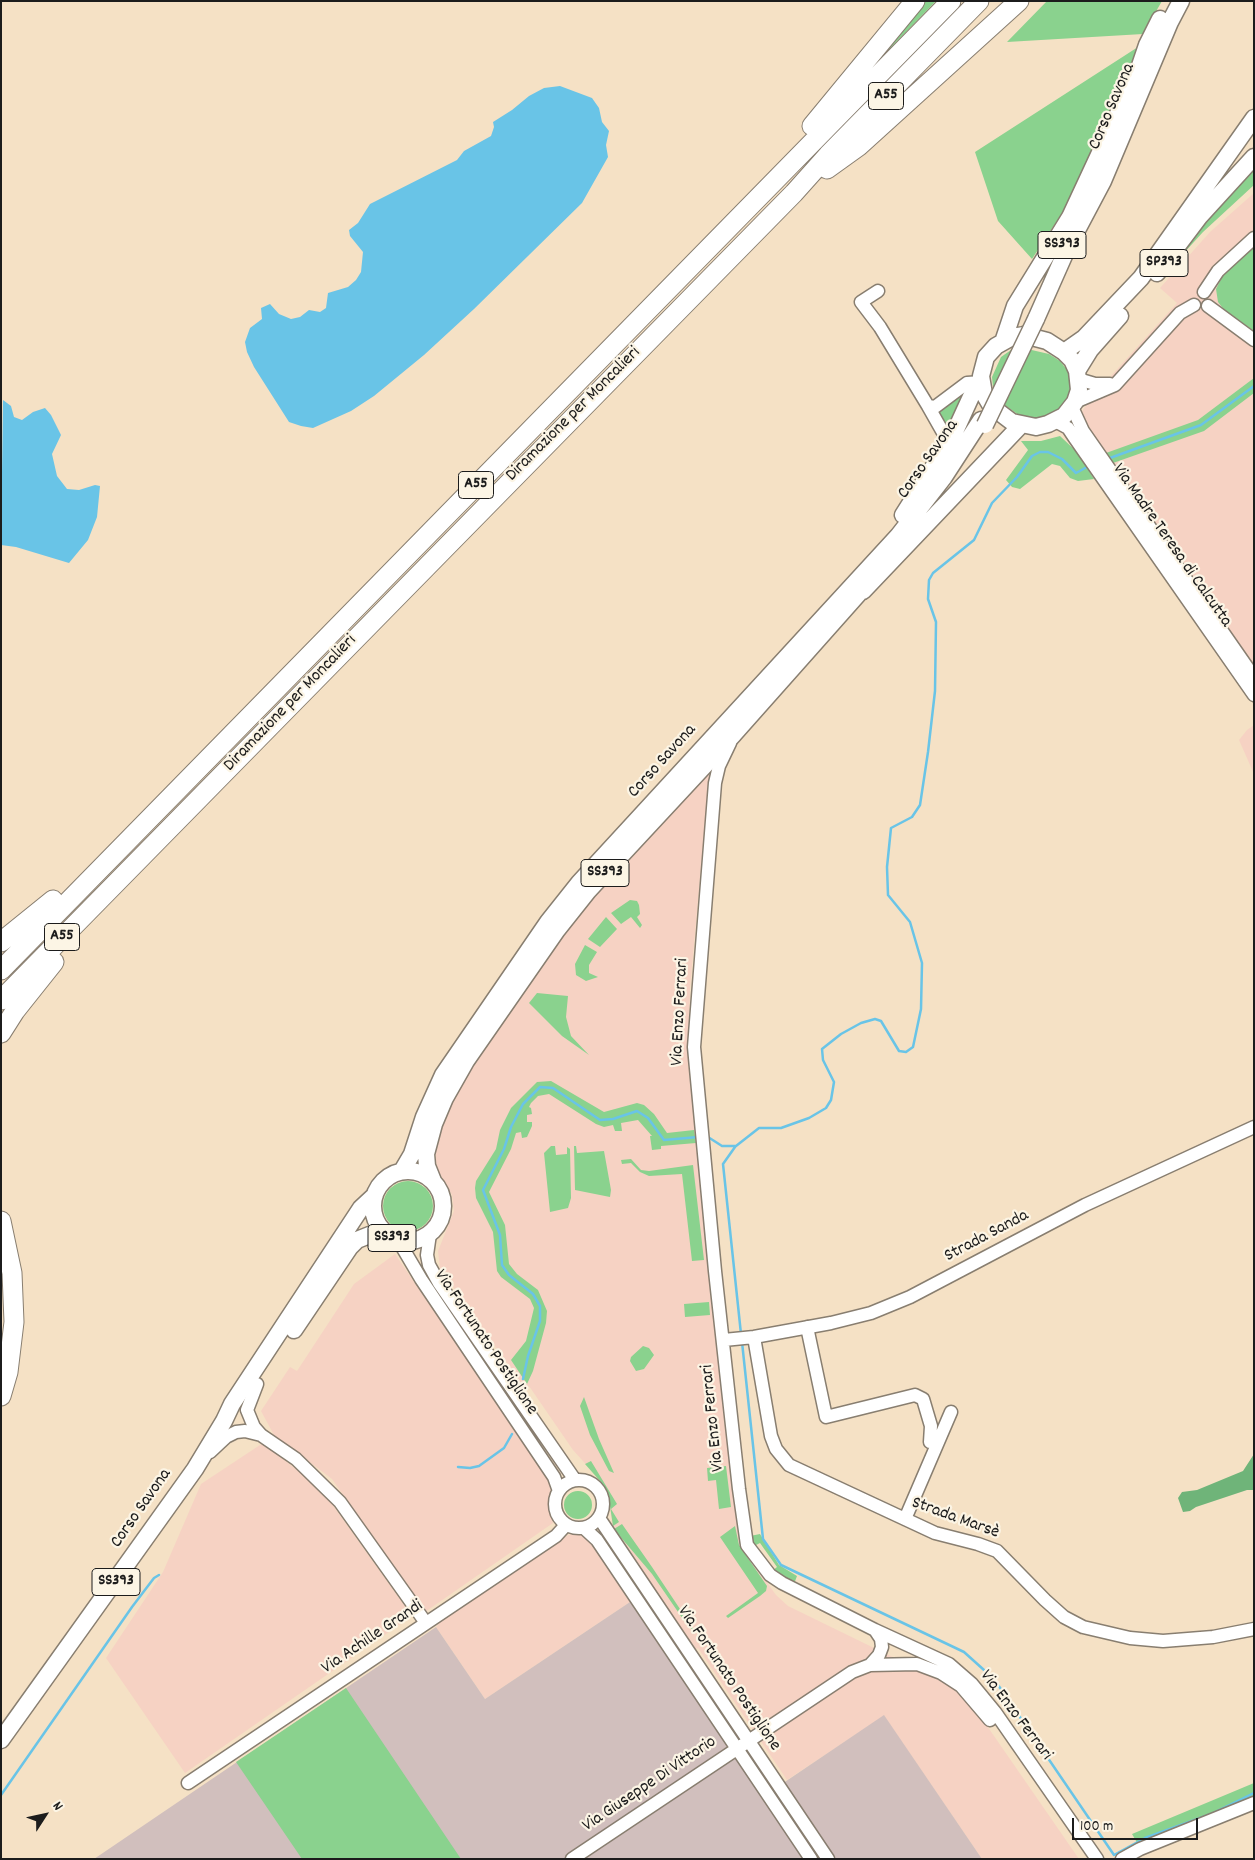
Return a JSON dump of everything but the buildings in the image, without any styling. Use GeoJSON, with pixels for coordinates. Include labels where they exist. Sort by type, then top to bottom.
{"type":"FeatureCollection","features":[{"type":"Feature","properties":{"kind":"highway"},"geometry":{"type":"LineString","coordinates":[[724,234],[915,1]]}},
{"type":"Feature","properties":{"kind":"highway","name":"Diramazione per Moncalieri"},"geometry":{"type":"LineString","coordinates":[[1,970],[951,1]]}},
{"type":"Feature","properties":{"kind":"highway","name":"Diramazione per Moncalieri"},"geometry":{"type":"LineString","coordinates":[[1,1000],[794,193],[828,155],[979,1]]}},
{"type":"Feature","properties":{"kind":"highway"},"geometry":{"type":"LineString","coordinates":[[794,193],[859,146],[1019,1]]}},
{"type":"Feature","properties":{"kind":"highway"},"geometry":{"type":"LineString","coordinates":[[1,942],[61,893],[107,861]]}},
{"type":"Feature","properties":{"kind":"highway"},"geometry":{"type":"LineString","coordinates":[[1,1033],[30,990],[84,928],[103,895]]}},
{"type":"Feature","properties":{"kind":"highway"},"geometry":{"type":"LineString","coordinates":[[1,1220],[12,1273],[14,1322],[8,1372],[1,1396]]}},
{"type":"Feature","properties":{"kind":"main road","name":"Corso Savona"},"geometry":{"type":"LineString","coordinates":[[1033,318],[1059,250],[1100,175],[1122,120],[1135,77],[1169,1]]}},
{"type":"Feature","properties":{"kind":"main road","name":"Corso Savona"},"geometry":{"type":"LineString","coordinates":[[224,1421],[236,1412],[257,1384],[350,1247],[364,1236],[372,1234],[414,1241],[430,1234],[437,1227],[443,1208],[442,1199],[427,1166],[426,1154],[434,1124],[453,1082],[471,1054],[547,944],[588,891],[734,734],[957,469],[983,422],[1134,112],[1170,22],[1181,1]]}},
{"type":"Feature","properties":{"kind":"main road"},"geometry":{"type":"LineString","coordinates":[[1003,342],[1015,306],[1070,217],[1135,77]]}},
{"type":"Feature","properties":{"kind":"main road"},"geometry":{"type":"LineString","coordinates":[[1047,341],[1043,335],[1044,320],[1073,252],[1109,183],[1134,112]]}},
{"type":"Feature","properties":{"kind":"main road","name":"SP393"},"geometry":{"type":"LineString","coordinates":[[1064,352],[1084,338],[1104,318],[1153,261],[1254,118]]}},
{"type":"Feature","properties":{"kind":"main road","name":"SP393"},"geometry":{"type":"LineString","coordinates":[[1078,375],[1090,350],[1133,302],[1200,216],[1254,157]]}},
{"type":"Feature","properties":{"kind":"main road"},"geometry":{"type":"LineString","coordinates":[[1024,335],[1047,341],[1064,352],[1072,360],[1078,375],[1074,405],[1064,416],[1055,421],[1036,426],[1020,425],[1006,418],[992,406],[984,394],[982,366],[986,357],[996,346],[1003,342],[1024,335]]}},
{"type":"Feature","properties":{"kind":"main road"},"geometry":{"type":"LineString","coordinates":[[847,600],[949,443],[974,390],[982,382]]}},
{"type":"Feature","properties":{"kind":"main road"},"geometry":{"type":"LineString","coordinates":[[847,600],[1020,425]]}},
{"type":"Feature","properties":{"kind":"main road","name":"Corso Savona"},"geometry":{"type":"LineString","coordinates":[[1,1740],[195,1469],[232,1404],[362,1208],[384,1180],[402,1171],[412,1154],[424,1117],[444,1075],[548,922],[579,883],[847,600]]}},
{"type":"Feature","properties":{"kind":"main road"},"geometry":{"type":"LineString","coordinates":[[402,1171],[419,1173],[433,1181]]}},
{"type":"Feature","properties":{"kind":"main road","name":"SS393"},"geometry":{"type":"LineString","coordinates":[[374,1194],[372,1206],[375,1218],[380,1228],[394,1238]]}},
{"type":"Feature","properties":{"kind":"street"},"geometry":{"type":"LineString","coordinates":[[1194,305],[1195,295],[1204,292],[1218,271],[1254,238]]}},
{"type":"Feature","properties":{"kind":"street"},"geometry":{"type":"LineString","coordinates":[[878,291],[861,302],[880,327],[949,443]]}},
{"type":"Feature","properties":{"kind":"street"},"geometry":{"type":"LineString","coordinates":[[1194,305],[1201,309],[1208,306],[1210,300],[1204,292]]}},
{"type":"Feature","properties":{"kind":"street"},"geometry":{"type":"LineString","coordinates":[[1074,405],[1115,385],[1180,313],[1194,305]]}},
{"type":"Feature","properties":{"kind":"street"},"geometry":{"type":"LineString","coordinates":[[1208,306],[1254,340]]}},
{"type":"Feature","properties":{"kind":"street"},"geometry":{"type":"LineString","coordinates":[[1078,375],[1095,384],[1115,385]]}},
{"type":"Feature","properties":{"kind":"street"},"geometry":{"type":"LineString","coordinates":[[928,406],[935,406],[967,384],[982,382]]}},
{"type":"Feature","properties":{"kind":"street","name":"Via Madre Teresa di Calcutta"},"geometry":{"type":"LineString","coordinates":[[1074,405],[1083,431],[1254,678]]}},
{"type":"Feature","properties":{"kind":"street","name":"Via Madre Teresa di Calcutta"},"geometry":{"type":"LineString","coordinates":[[1055,421],[1068,428],[1254,695]]}},
{"type":"Feature","properties":{"kind":"street","name":"Via Enzo Ferrari"},"geometry":{"type":"LineString","coordinates":[[734,734],[716,776],[694,1047],[701,1138],[739,1489],[748,1545],[770,1576],[875,1630],[949,1664],[984,1697],[1097,1859]]}},
{"type":"Feature","properties":{"kind":"street","name":"Strada Sanda"},"geometry":{"type":"LineString","coordinates":[[724,1340],[807,1328],[871,1313],[910,1298],[1085,1205],[1254,1127]]}},
{"type":"Feature","properties":{"kind":"street","name":"Via Fortunato Postiglione"},"geometry":{"type":"LineString","coordinates":[[430,1234],[427,1255],[429,1265],[439,1283],[575,1480]]}},
{"type":"Feature","properties":{"kind":"street","name":"Via Fortunato Postiglione"},"geometry":{"type":"LineString","coordinates":[[394,1238],[554,1476],[559,1491]]}},
{"type":"Feature","properties":{"kind":"street"},"geometry":{"type":"LineString","coordinates":[[807,1328],[826,1417],[916,1395],[923,1399],[931,1426],[930,1442]]}},
{"type":"Feature","properties":{"kind":"street","name":"Strada Marsè"},"geometry":{"type":"LineString","coordinates":[[747,1338],[771,1436],[781,1458],[789,1465],[935,1533],[978,1544],[997,1552],[1044,1600],[1064,1617],[1083,1627],[1130,1638],[1163,1641],[1213,1638],[1254,1629]]}},
{"type":"Feature","properties":{"kind":"street"},"geometry":{"type":"LineString","coordinates":[[257,1384],[247,1410],[254,1427],[261,1435]]}},
{"type":"Feature","properties":{"kind":"street"},"geometry":{"type":"LineString","coordinates":[[904,1519],[952,1412]]}},
{"type":"Feature","properties":{"kind":"street"},"geometry":{"type":"LineString","coordinates":[[195,1469],[221,1442],[236,1432],[253,1432],[261,1435],[296,1459],[340,1502],[426,1623]]}},
{"type":"Feature","properties":{"kind":"street"},"geometry":{"type":"LineString","coordinates":[[575,1480],[592,1484],[600,1492],[603,1508],[599,1518],[584,1528],[566,1525],[557,1514],[555,1506],[559,1491],[569,1482],[575,1480]]}},
{"type":"Feature","properties":{"kind":"street","name":"Via Fortunato Postiglione"},"geometry":{"type":"LineString","coordinates":[[599,1518],[743,1744],[811,1859]]}},
{"type":"Feature","properties":{"kind":"street","name":"Via Achille Grandi"},"geometry":{"type":"LineString","coordinates":[[190,1780],[556,1536],[566,1525]]}},
{"type":"Feature","properties":{"kind":"street","name":"Via Fortunato Postiglione"},"geometry":{"type":"LineString","coordinates":[[584,1528],[597,1540],[828,1859]]}},
{"type":"Feature","properties":{"kind":"street"},"geometry":{"type":"LineString","coordinates":[[870,1665],[879,1655],[882,1647],[881,1639],[875,1630]]}},
{"type":"Feature","properties":{"kind":"street"},"geometry":{"type":"LineString","coordinates":[[870,1665],[917,1664],[941,1673],[961,1686],[999,1731],[1012,1736]]}},
{"type":"Feature","properties":{"kind":"street","name":"Via Giuseppe Di Vittorio"},"geometry":{"type":"LineString","coordinates":[[572,1859],[852,1672],[870,1665]]}},
{"type":"Feature","properties":{"kind":"street"},"geometry":{"type":"LineString","coordinates":[[1122,1859],[1140,1849],[1254,1803]]}},
{"type":"Feature","properties":{"kind":"shaded area"},"geometry":{"type":"Polygon","coordinates":[[[1254,193],[1254,668],[1083,422],[1081,413],[1087,404],[1112,392],[1111,376],[1177,303],[1160,288],[1210,232],[1254,193]]]}},
{"type":"Feature","properties":{"kind":"shaded area"},"geometry":{"type":"Polygon","coordinates":[[[1254,725],[1254,774],[1239,740],[1254,725]]]}},
{"type":"Feature","properties":{"kind":"shaded area"},"geometry":{"type":"Polygon","coordinates":[[[710,769],[690,988],[688,1062],[741,1546],[776,1595],[788,1606],[952,1686],[974,1707],[1079,1859],[982,1859],[884,1716],[787,1780],[698,1648],[694,1650],[618,1534],[612,1524],[608,1493],[601,1481],[573,1450],[529,1386],[525,1389],[440,1268],[438,1251],[454,1211],[452,1195],[437,1169],[434,1143],[449,1106],[471,1067],[538,967],[603,883],[710,769]]]}},
{"type":"Feature","properties":{"kind":"shaded area"},"geometry":{"type":"Polygon","coordinates":[[[395,1254],[550,1481],[552,1487],[549,1503],[553,1523],[425,1612],[332,1479],[274,1435],[261,1411],[290,1367],[297,1371],[354,1284],[395,1254]]]}},
{"type":"Feature","properties":{"kind":"shaded area"},"geometry":{"type":"Polygon","coordinates":[[[263,1443],[322,1490],[412,1616],[185,1773],[106,1658],[163,1572],[201,1484],[263,1443]]]}},
{"type":"Feature","properties":{"kind":"shaded area"},"geometry":{"type":"Polygon","coordinates":[[[576,1533],[584,1536],[592,1544],[630,1602],[485,1699],[436,1627],[443,1619],[568,1535],[576,1533]]]}},
{"type":"Feature","properties":{"kind":"shaded area"},"geometry":{"type":"Polygon","coordinates":[[[630,1602],[764,1796],[884,1715],[982,1859],[94,1859],[436,1627],[485,1699],[630,1602]]]}},
{"type":"Feature","properties":{"kind":"green space"},"geometry":{"type":"Polygon","coordinates":[[[923,1],[936,1],[878,61],[923,1]]]}},
{"type":"Feature","properties":{"kind":"green space"},"geometry":{"type":"Polygon","coordinates":[[[1047,1],[1162,1],[1143,34],[1007,42],[1047,1]]]}},
{"type":"Feature","properties":{"kind":"green space"},"geometry":{"type":"Polygon","coordinates":[[[1138,47],[1098,148],[1066,207],[1032,259],[998,221],[975,152],[1138,47]]]}},
{"type":"Feature","properties":{"kind":"green space"},"geometry":{"type":"Polygon","coordinates":[[[1254,166],[1254,185],[1203,232],[1173,265],[1215,210],[1254,166]]]}},
{"type":"Feature","properties":{"kind":"green space"},"geometry":{"type":"Polygon","coordinates":[[[1254,247],[1254,331],[1225,311],[1218,302],[1216,289],[1224,273],[1254,247]]]}},
{"type":"Feature","properties":{"kind":"green space"},"geometry":{"type":"Polygon","coordinates":[[[1023,348],[1049,354],[1060,361],[1068,371],[1071,382],[1069,395],[1063,405],[1053,415],[1039,419],[1023,418],[999,401],[993,387],[992,377],[1001,357],[1011,350],[1023,348]]]}},
{"type":"Feature","properties":{"kind":"green space"},"geometry":{"type":"Polygon","coordinates":[[[1254,378],[1254,393],[1204,431],[1113,463],[1106,453],[1198,420],[1254,378]]]}},
{"type":"Feature","properties":{"kind":"green space"},"geometry":{"type":"Polygon","coordinates":[[[967,390],[951,433],[936,414],[967,390]]]}},
{"type":"Feature","properties":{"kind":"green space"},"geometry":{"type":"Polygon","coordinates":[[[1060,436],[1077,452],[1094,479],[1078,481],[1070,478],[1060,466],[1052,464],[1020,489],[1012,487],[1006,480],[1028,450],[1021,441],[1041,441],[1060,436]]]}},
{"type":"Feature","properties":{"kind":"green space"},"geometry":{"type":"Polygon","coordinates":[[[630,900],[637,901],[639,905],[640,914],[637,917],[642,925],[640,928],[631,917],[621,924],[611,913],[630,900]]]}},
{"type":"Feature","properties":{"kind":"green space"},"geometry":{"type":"Polygon","coordinates":[[[606,917],[617,929],[600,947],[588,939],[606,917]]]}},
{"type":"Feature","properties":{"kind":"green space"},"geometry":{"type":"Polygon","coordinates":[[[585,945],[597,952],[589,965],[589,973],[598,977],[586,981],[576,975],[575,964],[585,945]]]}},
{"type":"Feature","properties":{"kind":"green space"},"geometry":{"type":"Polygon","coordinates":[[[537,993],[568,996],[566,1017],[571,1036],[589,1055],[562,1036],[529,1003],[537,993]]]}},
{"type":"Feature","properties":{"kind":"green space"},"geometry":{"type":"Polygon","coordinates":[[[551,1081],[604,1112],[637,1103],[644,1105],[654,1114],[667,1133],[694,1130],[696,1143],[661,1146],[661,1149],[652,1150],[650,1136],[652,1136],[638,1120],[621,1123],[622,1131],[615,1131],[613,1125],[604,1127],[596,1124],[549,1094],[538,1096],[531,1103],[529,1107],[532,1114],[527,1115],[527,1122],[532,1122],[532,1126],[527,1137],[522,1138],[521,1132],[516,1133],[511,1149],[489,1192],[505,1225],[509,1264],[517,1274],[538,1290],[547,1311],[546,1323],[533,1371],[527,1384],[511,1360],[526,1341],[534,1308],[530,1299],[501,1277],[497,1271],[493,1232],[476,1198],[475,1188],[476,1181],[496,1149],[500,1130],[511,1108],[537,1082],[551,1081]]]}},
{"type":"Feature","properties":{"kind":"green space"},"geometry":{"type":"Polygon","coordinates":[[[551,1146],[555,1146],[556,1155],[567,1154],[567,1147],[570,1149],[571,1198],[568,1208],[550,1212],[544,1153],[551,1146]]]}},
{"type":"Feature","properties":{"kind":"green space"},"geometry":{"type":"Polygon","coordinates":[[[574,1146],[576,1146],[577,1153],[604,1151],[611,1190],[610,1197],[575,1190],[574,1146]]]}},
{"type":"Feature","properties":{"kind":"green space"},"geometry":{"type":"Polygon","coordinates":[[[631,1159],[641,1170],[649,1171],[693,1165],[704,1260],[692,1261],[682,1174],[649,1176],[640,1172],[631,1163],[622,1164],[621,1160],[631,1159]]]}},
{"type":"Feature","properties":{"kind":"green space"},"geometry":{"type":"Polygon","coordinates":[[[408,1181],[418,1183],[426,1188],[431,1196],[433,1206],[431,1216],[426,1224],[418,1229],[408,1231],[398,1229],[390,1224],[385,1216],[383,1206],[385,1196],[390,1188],[398,1183],[408,1181]]]}},
{"type":"Feature","properties":{"kind":"green space"},"geometry":{"type":"Polygon","coordinates":[[[709,1302],[710,1315],[685,1317],[684,1304],[709,1302]]]}},
{"type":"Feature","properties":{"kind":"green space"},"geometry":{"type":"Polygon","coordinates":[[[643,1346],[649,1348],[654,1355],[644,1369],[636,1371],[630,1361],[631,1357],[643,1346]]]}},
{"type":"Feature","properties":{"kind":"green space"},"geometry":{"type":"Polygon","coordinates":[[[584,1397],[614,1473],[609,1471],[590,1435],[580,1406],[584,1397]]]}},
{"type":"Feature","properties":{"kind":"green space"},"geometry":{"type":"Polygon","coordinates":[[[1254,1454],[1254,1490],[1247,1490],[1183,1512],[1178,1498],[1182,1492],[1197,1490],[1243,1471],[1254,1454]]]}},
{"type":"Feature","properties":{"kind":"green space"},"geometry":{"type":"Polygon","coordinates":[[[591,1461],[617,1504],[611,1509],[619,1522],[613,1526],[608,1493],[585,1464],[591,1461]]]}},
{"type":"Feature","properties":{"kind":"green space"},"geometry":{"type":"Polygon","coordinates":[[[726,1466],[731,1507],[719,1509],[716,1480],[708,1481],[707,1468],[726,1466]]]}},
{"type":"Feature","properties":{"kind":"green space"},"geometry":{"type":"Polygon","coordinates":[[[578,1491],[588,1495],[592,1505],[588,1515],[578,1519],[568,1515],[564,1505],[568,1495],[578,1491]]]}},
{"type":"Feature","properties":{"kind":"green space"},"geometry":{"type":"Polygon","coordinates":[[[622,1524],[696,1633],[687,1625],[652,1574],[614,1529],[622,1524]]]}},
{"type":"Feature","properties":{"kind":"green space"},"geometry":{"type":"Polygon","coordinates":[[[735,1526],[739,1545],[767,1586],[766,1591],[760,1596],[728,1618],[726,1616],[758,1593],[720,1537],[735,1526]]]}},
{"type":"Feature","properties":{"kind":"green space"},"geometry":{"type":"Polygon","coordinates":[[[760,1534],[779,1565],[797,1576],[794,1584],[772,1571],[777,1567],[760,1543],[754,1546],[750,1536],[760,1534]]]}},
{"type":"Feature","properties":{"kind":"green space"},"geometry":{"type":"Polygon","coordinates":[[[346,1688],[461,1859],[302,1859],[236,1762],[346,1688]]]}},
{"type":"Feature","properties":{"kind":"green space"},"geometry":{"type":"Polygon","coordinates":[[[1254,1783],[1254,1799],[1139,1846],[1132,1834],[1254,1783]]]}},
{"type":"Feature","properties":{"kind":"water"},"geometry":{"type":"Polygon","coordinates":[[[560,86],[592,98],[599,108],[602,122],[609,131],[606,145],[608,157],[582,203],[474,309],[424,355],[374,396],[351,411],[313,428],[289,422],[254,367],[247,352],[245,342],[250,328],[262,319],[261,308],[270,304],[279,314],[291,319],[300,317],[309,310],[320,312],[326,308],[328,293],[348,287],[361,272],[363,252],[350,236],[349,230],[358,223],[370,204],[457,160],[464,151],[491,136],[494,127],[493,122],[529,96],[544,88],[560,86]]]}},
{"type":"Feature","properties":{"kind":"water"},"geometry":{"type":"Polygon","coordinates":[[[3,400],[11,406],[14,417],[22,420],[33,412],[45,408],[51,415],[61,435],[52,454],[57,476],[67,489],[79,490],[95,485],[100,486],[97,517],[88,540],[69,563],[16,547],[1,545],[3,400]]]}},
{"type":"Feature","properties":{"kind":"waterway"},"geometry":{"type":"LineString","coordinates":[[1110,458],[1201,425],[1254,386]]}},
{"type":"Feature","properties":{"kind":"waterway"},"geometry":{"type":"LineString","coordinates":[[708,1137],[722,1146],[736,1146],[759,1128],[781,1128],[809,1118],[826,1108],[831,1100],[834,1082],[823,1060],[822,1049],[841,1034],[861,1023],[875,1019],[881,1021],[899,1051],[906,1052],[913,1047],[921,1009],[922,963],[910,922],[888,895],[887,867],[891,828],[912,817],[920,805],[928,752],[935,691],[936,622],[928,599],[929,580],[933,573],[974,540],[992,503],[1017,477],[1032,456],[1040,452],[1048,452],[1062,459],[1076,473],[1087,467]]}},
{"type":"Feature","properties":{"kind":"waterway"},"geometry":{"type":"LineString","coordinates":[[523,1379],[528,1356],[540,1321],[540,1306],[533,1294],[509,1275],[502,1265],[500,1235],[483,1190],[504,1149],[511,1127],[523,1104],[540,1087],[553,1088],[600,1120],[613,1119],[637,1111],[648,1118],[664,1140],[698,1137]]}},
{"type":"Feature","properties":{"kind":"waterway"},"geometry":{"type":"LineString","coordinates":[[735,1147],[723,1164],[741,1334]]}},
{"type":"Feature","properties":{"kind":"waterway"},"geometry":{"type":"LineString","coordinates":[[742,1342],[763,1539],[781,1565],[964,1652],[994,1679],[1114,1855],[1145,1838],[1211,1814],[1254,1793]]}},
{"type":"Feature","properties":{"kind":"waterway"},"geometry":{"type":"LineString","coordinates":[[458,1467],[470,1468],[479,1466],[504,1448],[512,1434]]}},
{"type":"Feature","properties":{"kind":"waterway"},"geometry":{"type":"LineString","coordinates":[[1,1795],[132,1607],[154,1578],[159,1575]]}}]}
